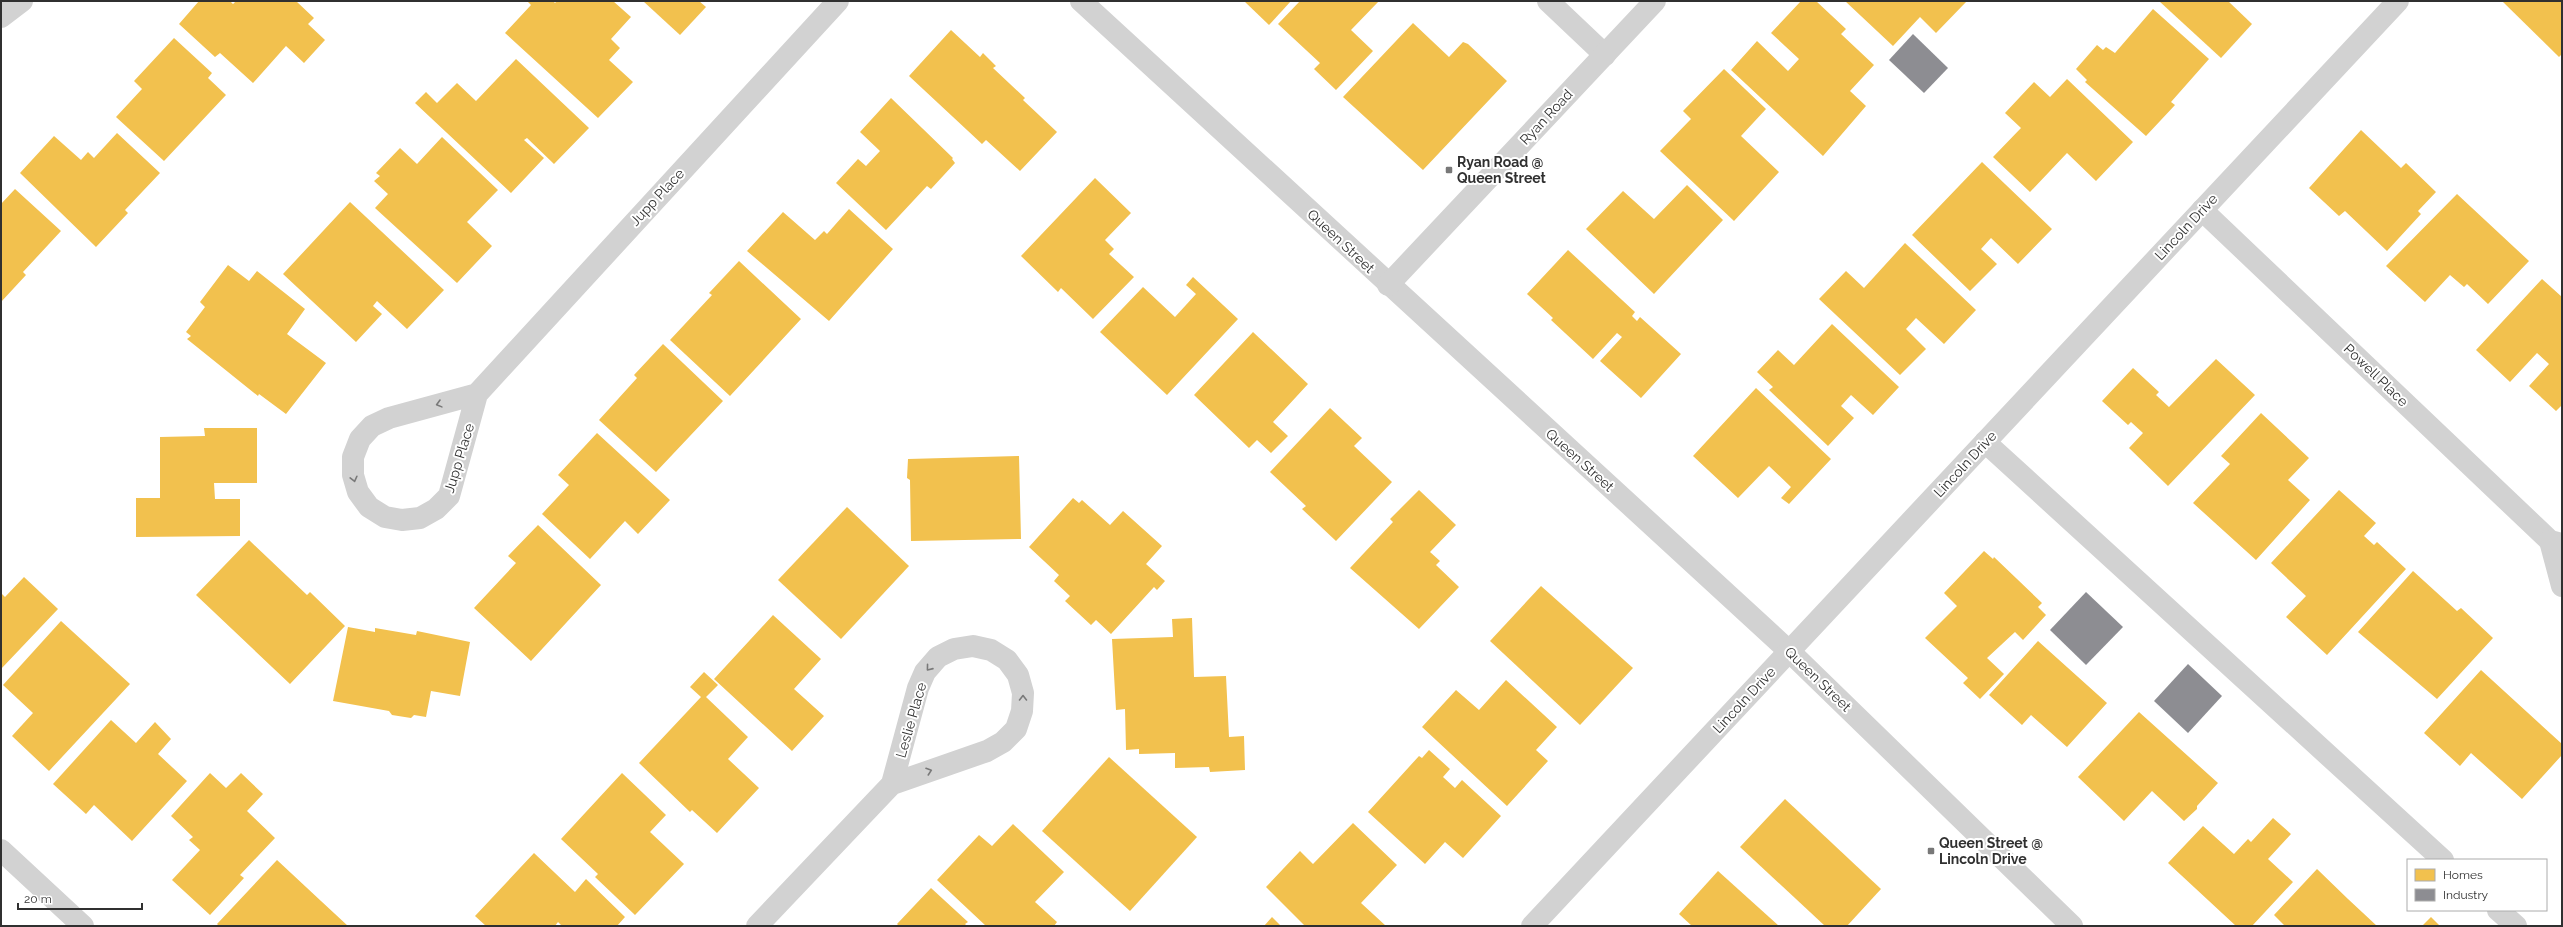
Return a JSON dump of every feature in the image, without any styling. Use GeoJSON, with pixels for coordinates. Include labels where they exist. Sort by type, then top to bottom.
{"type":"FeatureCollection","features":[{"type":"Feature","properties":{"kind":"street"},"geometry":{"type":"LineString","coordinates":[[1,17],[22,1]]}},
{"type":"Feature","properties":{"kind":"street","name":"Jupp Place"},"geometry":{"type":"LineString","coordinates":[[477,394],[389,418],[372,426],[360,440],[353,463],[353,475],[358,492],[369,507],[385,516],[402,520],[420,518],[436,510],[449,496],[456,479],[477,394],[838,1]]}},
{"type":"Feature","properties":{"kind":"street","name":"Queen Street"},"geometry":{"type":"LineString","coordinates":[[1081,1],[1388,285],[1789,651],[2072,926]]}},
{"type":"Feature","properties":{"kind":"street"},"geometry":{"type":"LineString","coordinates":[[1548,1],[1605,55]]}},
{"type":"Feature","properties":{"kind":"street","name":"Ryan Road"},"geometry":{"type":"LineString","coordinates":[[1388,285],[1655,1]]}},
{"type":"Feature","properties":{"kind":"street","name":"Lincoln Drive"},"geometry":{"type":"LineString","coordinates":[[1532,926],[2398,1]]}},
{"type":"Feature","properties":{"kind":"street","name":"Powell Place"},"geometry":{"type":"LineString","coordinates":[[2202,210],[2556,542],[2562,586]]}},
{"type":"Feature","properties":{"kind":"street"},"geometry":{"type":"LineString","coordinates":[[1985,442],[2443,859]]}},
{"type":"Feature","properties":{"kind":"street","name":"Leslie Place"},"geometry":{"type":"LineString","coordinates":[[757,926],[892,784],[986,751],[1003,742],[1016,729],[1022,711],[1024,693],[1018,675],[1007,660],[991,650],[973,646],[954,649],[938,657],[925,672],[918,688],[892,784]]}},
{"type":"Feature","properties":{"kind":"street"},"geometry":{"type":"LineString","coordinates":[[1,850],[83,926]]}},
{"type":"Feature","properties":{"kind":"street"},"geometry":{"type":"LineString","coordinates":[[2499,911],[2516,926]]}},
{"type":"Feature","properties":{"kind":"building: Homes"},"geometry":{"type":"Polygon","coordinates":[[[199,1],[230,1],[233,4],[236,1],[296,1],[314,18],[308,24],[325,40],[304,63],[286,46],[253,83],[220,53],[215,57],[179,24],[199,1]]]}},
{"type":"Feature","properties":{"kind":"building: Homes"},"geometry":{"type":"Polygon","coordinates":[[[527,1],[553,1],[555,3],[557,1],[613,1],[631,17],[611,39],[620,48],[609,60],[633,82],[598,118],[505,33],[531,5],[527,1]]]}},
{"type":"Feature","properties":{"kind":"building: Homes"},"geometry":{"type":"Polygon","coordinates":[[[643,1],[699,1],[706,7],[680,35],[643,1]]]}},
{"type":"Feature","properties":{"kind":"building: Homes"},"geometry":{"type":"Polygon","coordinates":[[[1244,1],[1291,1],[1269,25],[1244,1]]]}},
{"type":"Feature","properties":{"kind":"building: Homes"},"geometry":{"type":"Polygon","coordinates":[[[1300,1],[1379,1],[1351,30],[1373,51],[1336,90],[1314,69],[1320,63],[1278,24],[1300,1]]]}},
{"type":"Feature","properties":{"kind":"building: Homes"},"geometry":{"type":"Polygon","coordinates":[[[1801,1],[1816,1],[1846,29],[1841,34],[1874,65],[1850,91],[1866,106],[1823,156],[1731,70],[1757,41],[1788,71],[1799,59],[1771,33],[1801,1]]]}},
{"type":"Feature","properties":{"kind":"building: Homes"},"geometry":{"type":"Polygon","coordinates":[[[1845,1],[1967,1],[1936,33],[1920,17],[1893,46],[1845,1]]]}},
{"type":"Feature","properties":{"kind":"building: Homes"},"geometry":{"type":"Polygon","coordinates":[[[2159,1],[2228,1],[2252,24],[2221,58],[2159,1]]]}},
{"type":"Feature","properties":{"kind":"building: Homes"},"geometry":{"type":"Polygon","coordinates":[[[2502,1],[2562,1],[2562,54],[2559,57],[2502,1]]]}},
{"type":"Feature","properties":{"kind":"building: Homes"},"geometry":{"type":"Polygon","coordinates":[[[2153,9],[2209,59],[2171,102],[2175,105],[2146,136],[2085,82],[2087,80],[2076,69],[2097,45],[2103,50],[2106,47],[2115,53],[2153,9]]]}},
{"type":"Feature","properties":{"kind":"building: Homes"},"geometry":{"type":"Polygon","coordinates":[[[1413,23],[1449,57],[1463,42],[1468,44],[1507,81],[1423,170],[1343,97],[1413,23]]]}},
{"type":"Feature","properties":{"kind":"building: Homes"},"geometry":{"type":"Polygon","coordinates":[[[951,30],[980,57],[983,53],[996,66],[993,68],[1025,98],[1023,100],[1057,132],[1020,171],[986,140],[982,144],[909,76],[951,30]]]}},
{"type":"Feature","properties":{"kind":"building: Homes"},"geometry":{"type":"Polygon","coordinates":[[[174,38],[212,73],[208,78],[226,95],[164,161],[116,117],[142,89],[134,81],[174,38]]]}},
{"type":"Feature","properties":{"kind":"building: Homes"},"geometry":{"type":"Polygon","coordinates":[[[516,59],[589,128],[554,164],[527,138],[524,140],[544,158],[511,193],[415,103],[426,92],[437,103],[457,83],[476,101],[516,59]]]}},
{"type":"Feature","properties":{"kind":"building: Homes"},"geometry":{"type":"Polygon","coordinates":[[[1724,69],[1766,109],[1741,136],[1779,172],[1734,221],[1660,151],[1691,119],[1683,111],[1724,69]]]}},
{"type":"Feature","properties":{"kind":"building: Homes"},"geometry":{"type":"Polygon","coordinates":[[[2067,79],[2133,142],[2096,181],[2067,153],[2030,192],[1993,157],[2021,128],[2005,113],[2034,82],[2050,97],[2067,79]]]}},
{"type":"Feature","properties":{"kind":"building: Homes"},"geometry":{"type":"Polygon","coordinates":[[[891,98],[953,158],[952,159],[955,163],[931,189],[927,186],[886,230],[836,183],[858,159],[866,166],[880,151],[860,132],[891,98]]]}},
{"type":"Feature","properties":{"kind":"building: Homes"},"geometry":{"type":"Polygon","coordinates":[[[2361,130],[2401,168],[2406,163],[2436,192],[2418,211],[2421,214],[2387,251],[2345,211],[2339,216],[2309,188],[2361,130]]]}},
{"type":"Feature","properties":{"kind":"building: Homes"},"geometry":{"type":"Polygon","coordinates":[[[117,133],[160,173],[125,210],[128,213],[96,247],[20,173],[54,136],[81,160],[88,152],[94,158],[117,133]]]}},
{"type":"Feature","properties":{"kind":"building: Homes"},"geometry":{"type":"Polygon","coordinates":[[[442,137],[498,190],[467,222],[492,246],[457,283],[375,208],[388,194],[374,181],[380,176],[376,173],[400,148],[417,164],[442,137]]]}},
{"type":"Feature","properties":{"kind":"building: Homes"},"geometry":{"type":"Polygon","coordinates":[[[1982,162],[2052,229],[2018,264],[1991,238],[1981,249],[1997,264],[1970,291],[1912,235],[1982,162]]]}},
{"type":"Feature","properties":{"kind":"building: Homes"},"geometry":{"type":"Polygon","coordinates":[[[1095,178],[1131,213],[1105,240],[1114,249],[1109,254],[1134,277],[1093,319],[1061,288],[1058,292],[1021,256],[1095,178]]]}},
{"type":"Feature","properties":{"kind":"building: Homes"},"geometry":{"type":"Polygon","coordinates":[[[1687,185],[1723,220],[1654,294],[1586,229],[1623,191],[1654,219],[1687,185]]]}},
{"type":"Feature","properties":{"kind":"building: Homes"},"geometry":{"type":"Polygon","coordinates":[[[15,189],[61,231],[23,272],[26,275],[1,302],[1,204],[15,189]]]}},
{"type":"Feature","properties":{"kind":"building: Homes"},"geometry":{"type":"Polygon","coordinates":[[[2457,194],[2529,261],[2488,304],[2467,284],[2464,287],[2450,275],[2425,302],[2386,266],[2457,194]]]}},
{"type":"Feature","properties":{"kind":"building: Homes"},"geometry":{"type":"Polygon","coordinates":[[[350,202],[444,290],[407,329],[377,301],[373,306],[382,314],[356,342],[283,274],[350,202]]]}},
{"type":"Feature","properties":{"kind":"building: Homes"},"geometry":{"type":"Polygon","coordinates":[[[849,209],[893,249],[829,321],[747,251],[783,212],[815,240],[824,231],[827,234],[849,209]]]}},
{"type":"Feature","properties":{"kind":"building: Homes"},"geometry":{"type":"Polygon","coordinates":[[[1905,243],[1976,310],[1944,344],[1916,318],[1906,329],[1926,349],[1900,375],[1819,299],[1846,271],[1864,288],[1905,243]]]}},
{"type":"Feature","properties":{"kind":"building: Homes"},"geometry":{"type":"Polygon","coordinates":[[[1568,250],[1635,312],[1632,316],[1637,321],[1640,317],[1681,354],[1641,398],[1600,361],[1622,337],[1617,333],[1593,359],[1551,320],[1553,318],[1527,294],[1568,250]]]}},
{"type":"Feature","properties":{"kind":"building: Homes"},"geometry":{"type":"Polygon","coordinates":[[[739,261],[801,319],[730,396],[670,340],[712,295],[709,293],[739,261]]]}},
{"type":"Feature","properties":{"kind":"building: Homes"},"geometry":{"type":"Polygon","coordinates":[[[228,265],[249,281],[257,271],[305,309],[287,334],[326,363],[286,414],[259,394],[258,396],[187,339],[191,336],[186,332],[205,307],[200,302],[228,265]]]}},
{"type":"Feature","properties":{"kind":"building: Homes"},"geometry":{"type":"Polygon","coordinates":[[[1193,277],[1238,319],[1167,395],[1100,332],[1143,287],[1175,317],[1196,294],[1186,285],[1193,277]]]}},
{"type":"Feature","properties":{"kind":"building: Homes"},"geometry":{"type":"Polygon","coordinates":[[[2542,279],[2562,297],[2562,405],[2556,411],[2529,386],[2549,364],[2537,353],[2510,382],[2476,350],[2542,279]]]}},
{"type":"Feature","properties":{"kind":"building: Homes"},"geometry":{"type":"Polygon","coordinates":[[[1832,324],[1899,387],[1873,415],[1851,395],[1841,406],[1854,418],[1828,446],[1769,390],[1773,387],[1757,372],[1778,350],[1794,365],[1832,324]]]}},
{"type":"Feature","properties":{"kind":"building: Homes"},"geometry":{"type":"Polygon","coordinates":[[[1253,332],[1308,384],[1273,422],[1288,436],[1271,453],[1257,440],[1249,448],[1194,395],[1253,332]]]}},
{"type":"Feature","properties":{"kind":"building: Homes"},"geometry":{"type":"Polygon","coordinates":[[[663,344],[723,401],[656,472],[599,420],[637,378],[634,375],[663,344]]]}},
{"type":"Feature","properties":{"kind":"building: Homes"},"geometry":{"type":"Polygon","coordinates":[[[2216,359],[2255,395],[2168,486],[2129,448],[2143,433],[2131,422],[2128,425],[2102,401],[2133,368],[2159,392],[2156,395],[2169,407],[2216,359]]]}},
{"type":"Feature","properties":{"kind":"building: Homes"},"geometry":{"type":"Polygon","coordinates":[[[1756,388],[1831,459],[1789,504],[1781,498],[1791,487],[1769,466],[1738,498],[1693,456],[1756,388]]]}},
{"type":"Feature","properties":{"kind":"building: Homes"},"geometry":{"type":"Polygon","coordinates":[[[1330,408],[1362,438],[1354,446],[1392,482],[1336,541],[1302,509],[1306,506],[1270,472],[1330,408]]]}},
{"type":"Feature","properties":{"kind":"building: Homes"},"geometry":{"type":"Polygon","coordinates":[[[2261,413],[2309,458],[2288,480],[2310,500],[2256,560],[2193,503],[2230,464],[2221,456],[2261,413]]]}},
{"type":"Feature","properties":{"kind":"building: Homes"},"geometry":{"type":"Polygon","coordinates":[[[204,428],[257,428],[257,483],[214,483],[215,499],[240,499],[240,536],[136,537],[136,498],[160,498],[160,437],[205,436],[204,428]]]}},
{"type":"Feature","properties":{"kind":"building: Homes"},"geometry":{"type":"Polygon","coordinates":[[[597,433],[670,500],[638,534],[625,521],[590,559],[542,514],[569,485],[558,475],[597,433]]]}},
{"type":"Feature","properties":{"kind":"building: Homes"},"geometry":{"type":"Polygon","coordinates":[[[1019,456],[1021,539],[911,541],[910,480],[907,478],[908,459],[1019,456]]]}},
{"type":"Feature","properties":{"kind":"building: Homes"},"geometry":{"type":"Polygon","coordinates":[[[1419,490],[1456,525],[1430,552],[1440,561],[1436,565],[1459,587],[1419,629],[1350,568],[1393,522],[1390,519],[1419,490]]]}},
{"type":"Feature","properties":{"kind":"building: Homes"},"geometry":{"type":"Polygon","coordinates":[[[2339,490],[2376,523],[2364,536],[2374,545],[2377,542],[2406,569],[2327,655],[2286,617],[2306,596],[2271,563],[2339,490]]]}},
{"type":"Feature","properties":{"kind":"building: Homes"},"geometry":{"type":"Polygon","coordinates":[[[1073,498],[1079,503],[1082,500],[1110,525],[1123,511],[1162,546],[1146,564],[1165,581],[1157,590],[1154,587],[1111,634],[1096,620],[1091,625],[1065,601],[1070,596],[1054,581],[1059,575],[1029,547],[1073,498]]]}},
{"type":"Feature","properties":{"kind":"building: Homes"},"geometry":{"type":"Polygon","coordinates":[[[847,507],[909,566],[841,639],[778,580],[847,507]]]}},
{"type":"Feature","properties":{"kind":"building: Homes"},"geometry":{"type":"Polygon","coordinates":[[[538,525],[601,585],[531,661],[474,608],[516,563],[508,556],[538,525]]]}},
{"type":"Feature","properties":{"kind":"building: Homes"},"geometry":{"type":"Polygon","coordinates":[[[249,540],[307,595],[310,592],[345,626],[290,684],[196,595],[249,540]]]}},
{"type":"Feature","properties":{"kind":"building: Homes"},"geometry":{"type":"Polygon","coordinates":[[[1984,551],[1993,559],[1994,557],[2042,603],[2038,607],[2046,615],[2023,640],[2015,632],[1987,658],[2004,674],[1980,699],[1963,683],[1968,678],[1925,638],[1957,606],[1944,593],[1984,551]]]}},
{"type":"Feature","properties":{"kind":"building: Homes"},"geometry":{"type":"Polygon","coordinates":[[[2413,571],[2457,611],[2461,608],[2493,638],[2437,699],[2358,632],[2413,571]]]}},
{"type":"Feature","properties":{"kind":"building: Homes"},"geometry":{"type":"Polygon","coordinates":[[[24,577],[58,609],[1,669],[1,593],[5,597],[24,577]]]}},
{"type":"Feature","properties":{"kind":"building: Homes"},"geometry":{"type":"Polygon","coordinates":[[[1541,586],[1633,668],[1580,725],[1490,641],[1541,586]]]}},
{"type":"Feature","properties":{"kind":"building: Homes"},"geometry":{"type":"Polygon","coordinates":[[[773,615],[821,659],[794,689],[824,716],[792,751],[714,679],[773,615]]]}},
{"type":"Feature","properties":{"kind":"building: Homes"},"geometry":{"type":"Polygon","coordinates":[[[1192,618],[1194,677],[1226,676],[1229,737],[1244,736],[1245,770],[1210,772],[1209,767],[1175,768],[1175,753],[1139,754],[1139,749],[1126,750],[1125,709],[1116,710],[1112,639],[1173,637],[1172,619],[1192,618]]]}},
{"type":"Feature","properties":{"kind":"building: Homes"},"geometry":{"type":"Polygon","coordinates":[[[61,621],[130,684],[49,771],[12,736],[33,713],[3,685],[61,621]]]}},
{"type":"Feature","properties":{"kind":"building: Homes"},"geometry":{"type":"Polygon","coordinates":[[[348,627],[375,632],[375,628],[416,635],[417,631],[470,642],[460,696],[431,691],[426,717],[414,715],[411,718],[392,715],[389,711],[333,701],[348,627]]]}},
{"type":"Feature","properties":{"kind":"building: Homes"},"geometry":{"type":"Polygon","coordinates":[[[2038,641],[2107,703],[2067,747],[2031,715],[2022,725],[1989,695],[2038,641]]]}},
{"type":"Feature","properties":{"kind":"building: Homes"},"geometry":{"type":"Polygon","coordinates":[[[2481,670],[2562,744],[2562,755],[2522,799],[2471,753],[2460,766],[2424,733],[2481,670]]]}},
{"type":"Feature","properties":{"kind":"building: Homes"},"geometry":{"type":"Polygon","coordinates":[[[704,672],[718,685],[706,697],[748,737],[728,759],[759,788],[717,833],[692,810],[690,812],[639,763],[701,697],[690,687],[704,672]]]}},
{"type":"Feature","properties":{"kind":"building: Homes"},"geometry":{"type":"Polygon","coordinates":[[[1506,680],[1557,727],[1536,750],[1548,761],[1507,806],[1422,727],[1456,690],[1479,710],[1506,680]]]}},
{"type":"Feature","properties":{"kind":"building: Homes"},"geometry":{"type":"Polygon","coordinates":[[[2139,712],[2218,783],[2197,806],[2197,809],[2184,821],[2152,791],[2124,821],[2078,777],[2139,712]]]}},
{"type":"Feature","properties":{"kind":"building: Homes"},"geometry":{"type":"Polygon","coordinates":[[[111,720],[136,743],[155,722],[171,739],[158,754],[187,781],[132,841],[94,805],[86,814],[53,784],[111,720]]]}},
{"type":"Feature","properties":{"kind":"building: Homes"},"geometry":{"type":"Polygon","coordinates":[[[1429,750],[1450,769],[1443,777],[1455,788],[1462,780],[1501,816],[1463,858],[1445,842],[1425,864],[1368,812],[1419,756],[1422,758],[1429,750]]]}},
{"type":"Feature","properties":{"kind":"building: Homes"},"geometry":{"type":"Polygon","coordinates":[[[1109,757],[1197,837],[1130,911],[1042,831],[1109,757]]]}},
{"type":"Feature","properties":{"kind":"building: Homes"},"geometry":{"type":"Polygon","coordinates":[[[210,773],[226,788],[241,773],[263,794],[247,811],[275,838],[240,875],[244,878],[210,915],[172,880],[200,850],[189,840],[193,837],[171,816],[210,773]]]}},
{"type":"Feature","properties":{"kind":"building: Homes"},"geometry":{"type":"Polygon","coordinates":[[[622,773],[666,815],[650,832],[684,864],[635,915],[595,877],[598,874],[561,839],[622,773]]]}},
{"type":"Feature","properties":{"kind":"building: Homes"},"geometry":{"type":"Polygon","coordinates":[[[1785,799],[1881,889],[1847,926],[1825,926],[1740,847],[1785,799]]]}},
{"type":"Feature","properties":{"kind":"building: Homes"},"geometry":{"type":"Polygon","coordinates":[[[2273,818],[2291,834],[2268,859],[2293,882],[2252,926],[2236,926],[2168,863],[2203,826],[2234,854],[2248,839],[2251,842],[2273,818]]]}},
{"type":"Feature","properties":{"kind":"building: Homes"},"geometry":{"type":"Polygon","coordinates":[[[1353,823],[1397,865],[1361,903],[1386,926],[1305,926],[1266,887],[1300,851],[1313,864],[1353,823]]]}},
{"type":"Feature","properties":{"kind":"building: Homes"},"geometry":{"type":"Polygon","coordinates":[[[1013,824],[1064,872],[1035,902],[1057,922],[1054,926],[986,926],[937,880],[979,835],[992,846],[1013,824]]]}},
{"type":"Feature","properties":{"kind":"building: Homes"},"geometry":{"type":"Polygon","coordinates":[[[534,853],[575,892],[586,879],[625,917],[617,926],[562,926],[558,922],[555,926],[486,926],[475,916],[534,853]]]}},
{"type":"Feature","properties":{"kind":"building: Homes"},"geometry":{"type":"Polygon","coordinates":[[[277,860],[348,926],[219,926],[217,924],[277,860]]]}},
{"type":"Feature","properties":{"kind":"building: Homes"},"geometry":{"type":"Polygon","coordinates":[[[2317,869],[2377,926],[2285,926],[2274,915],[2317,869]]]}},
{"type":"Feature","properties":{"kind":"building: Homes"},"geometry":{"type":"Polygon","coordinates":[[[1718,871],[1779,926],[1692,926],[1679,914],[1718,871]]]}},
{"type":"Feature","properties":{"kind":"building: Homes"},"geometry":{"type":"Polygon","coordinates":[[[931,888],[968,922],[965,924],[967,926],[899,926],[897,924],[931,888]]]}},
{"type":"Feature","properties":{"kind":"building: Homes"},"geometry":{"type":"Polygon","coordinates":[[[1272,917],[1281,926],[1264,926],[1272,917]]]}},
{"type":"Feature","properties":{"kind":"building: Homes"},"geometry":{"type":"Polygon","coordinates":[[[2431,917],[2440,926],[2422,926],[2431,917]]]}},
{"type":"Feature","properties":{"kind":"building: Industry"},"geometry":{"type":"Polygon","coordinates":[[[1913,34],[1948,68],[1924,93],[1889,60],[1913,34]]]}},
{"type":"Feature","properties":{"kind":"building: Industry"},"geometry":{"type":"Polygon","coordinates":[[[2086,592],[2123,627],[2086,665],[2050,630],[2086,592]]]}},
{"type":"Feature","properties":{"kind":"building: Industry"},"geometry":{"type":"Polygon","coordinates":[[[2188,664],[2222,696],[2188,733],[2154,701],[2188,664]]]}},
{"type":"Feature","properties":{"kind":"place","name":"Ryan Road @ Queen Street"},"geometry":{"type":"Point","coordinates":[1449,170]}},
{"type":"Feature","properties":{"kind":"place","name":"Queen Street @ Lincoln Drive"},"geometry":{"type":"Point","coordinates":[1931,851]}}]}
